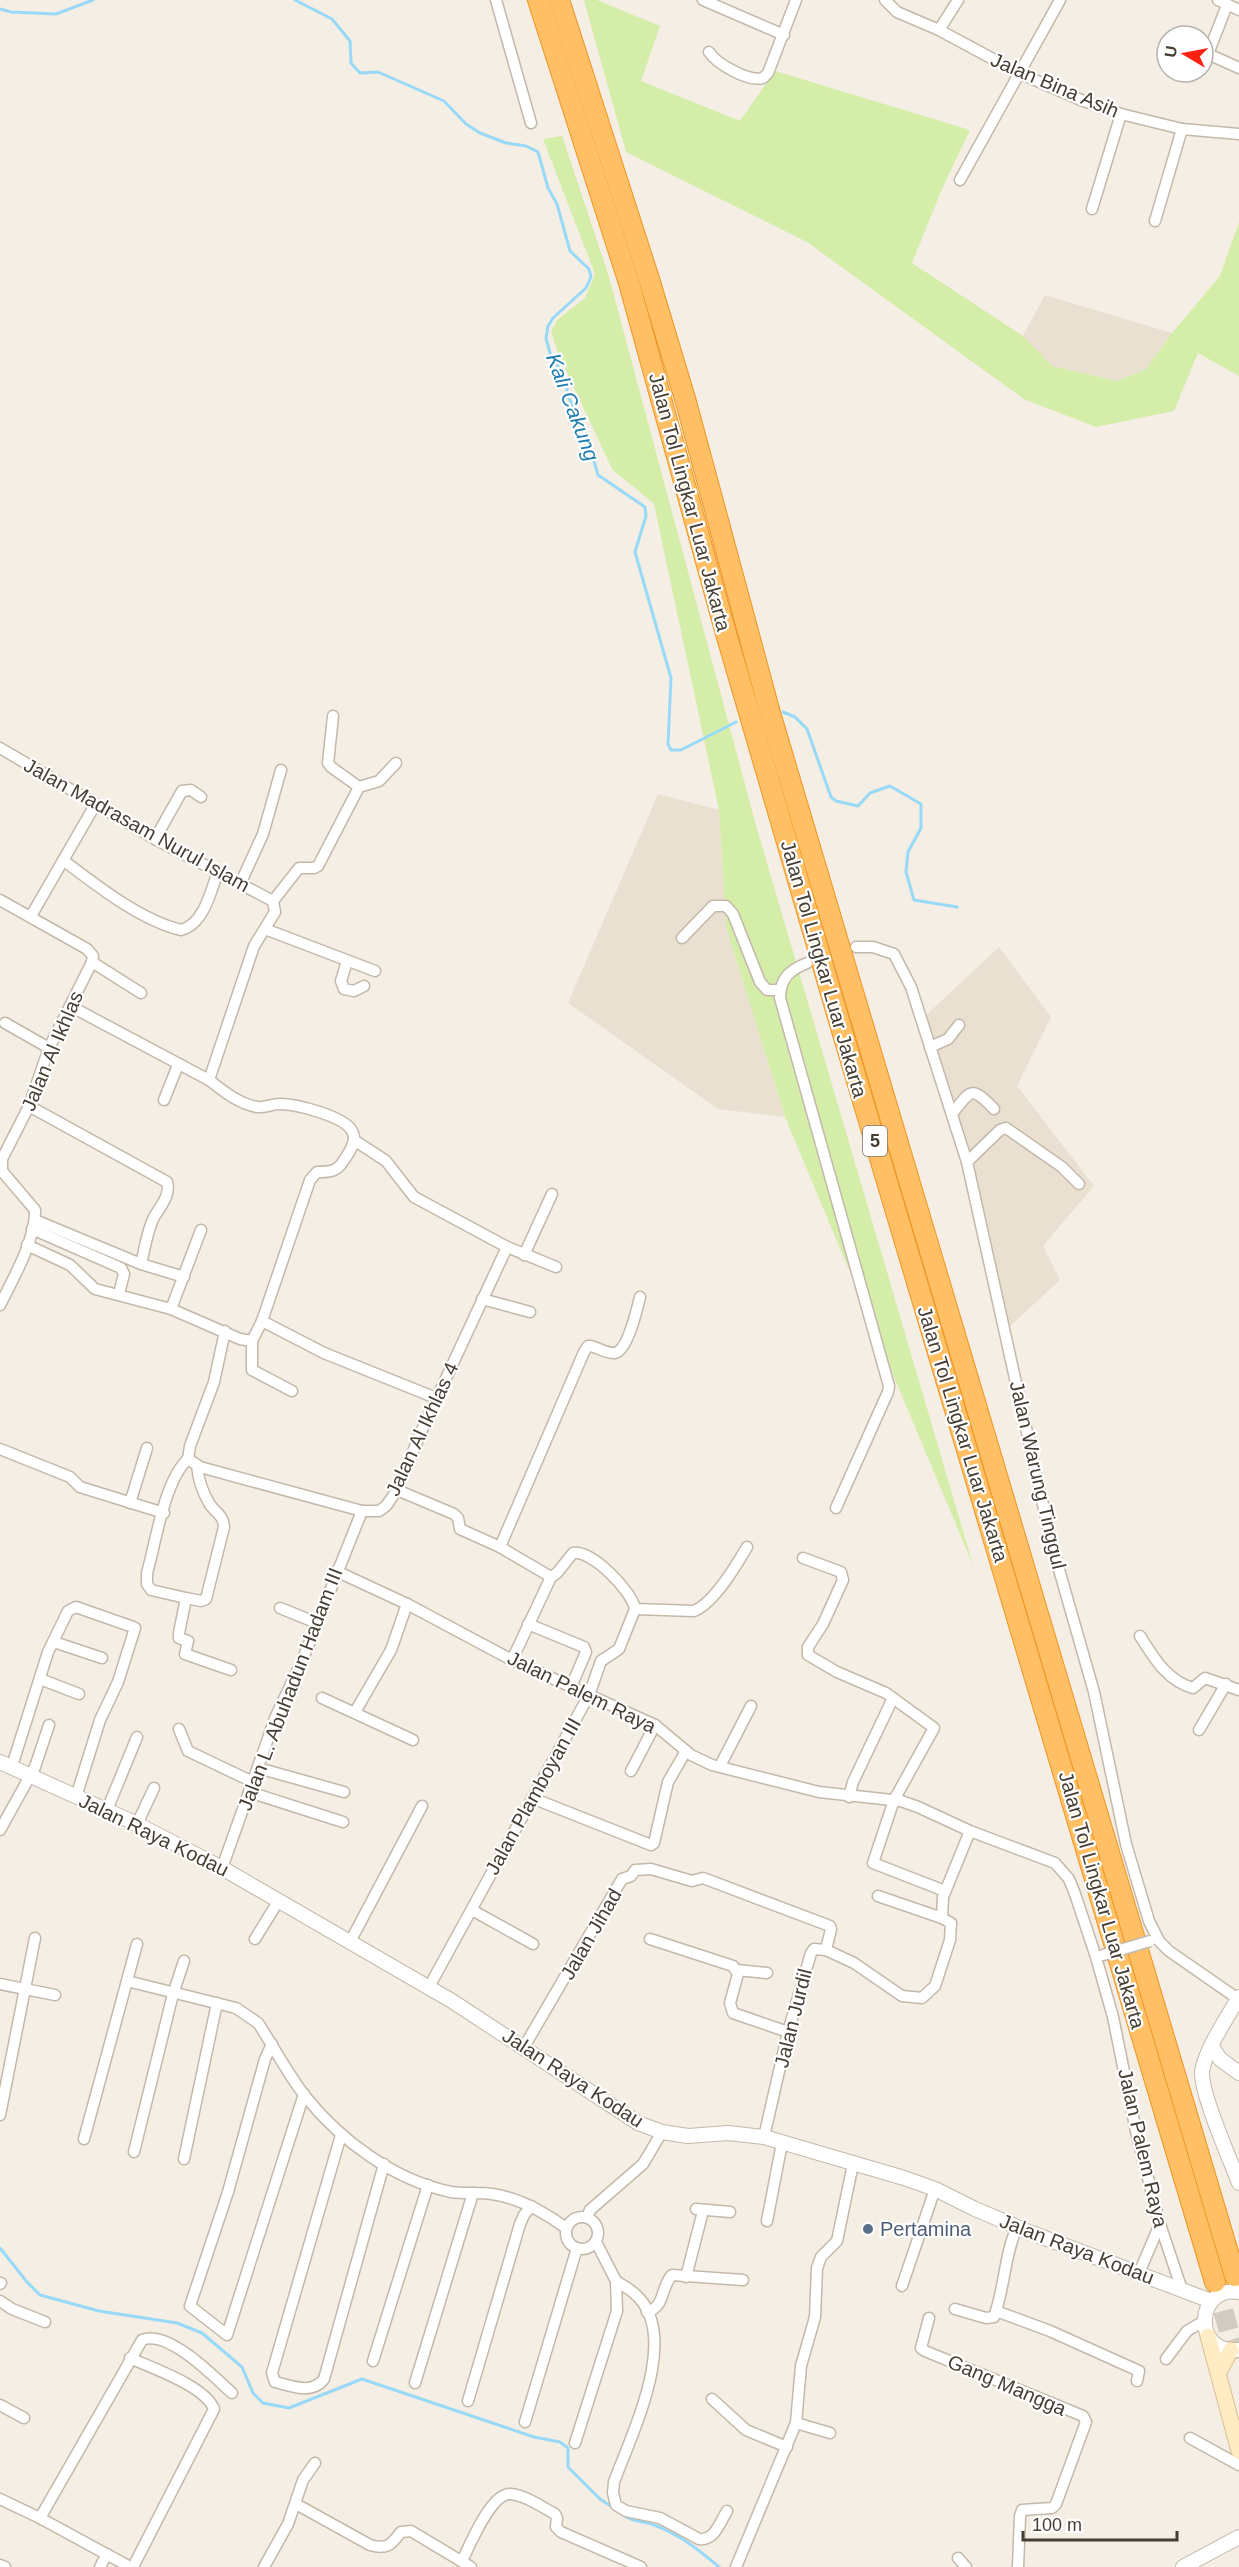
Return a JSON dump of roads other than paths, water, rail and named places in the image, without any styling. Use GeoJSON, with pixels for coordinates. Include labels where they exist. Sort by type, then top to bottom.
{"type":"FeatureCollection","features":[{"type":"Feature","properties":{"kind":"highway","name":"Jalan Tol Lingkar Luar Jakarta"},"geometry":{"type":"LineString","coordinates":[[538,0],[629,284],[837,1013],[1213,2292]]}},
{"type":"Feature","properties":{"kind":"highway","name":"Jalan Tol Lingkar Luar Jakarta"},"geometry":{"type":"LineString","coordinates":[[560,0],[686,402],[770,713],[1237,2284]]}},
{"type":"Feature","properties":{"kind":"main road"},"geometry":{"type":"LineString","coordinates":[[1205,2325],[1239,2451]]}},
{"type":"Feature","properties":{"kind":"main road"},"geometry":{"type":"LineString","coordinates":[[1219,2372],[1235,2350]]}},
{"type":"Feature","properties":{"kind":"street"},"geometry":{"type":"LineString","coordinates":[[496,0],[531,123]]}},
{"type":"Feature","properties":{"kind":"street"},"geometry":{"type":"LineString","coordinates":[[703,0],[784,35]]}},
{"type":"Feature","properties":{"kind":"street"},"geometry":{"type":"LineString","coordinates":[[709,52],[719,62],[752,78],[760,79],[768,73],[796,0]]}},
{"type":"Feature","properties":{"kind":"street","name":"Jalan Bina Asih"},"geometry":{"type":"LineString","coordinates":[[885,0],[897,12],[939,30],[1019,74],[1121,114],[1182,129],[1239,134]]}},
{"type":"Feature","properties":{"kind":"street"},"geometry":{"type":"LineString","coordinates":[[939,30],[957,0]]}},
{"type":"Feature","properties":{"kind":"street"},"geometry":{"type":"LineString","coordinates":[[960,180],[1060,0]]}},
{"type":"Feature","properties":{"kind":"street"},"geometry":{"type":"LineString","coordinates":[[1215,34],[1230,4]]}},
{"type":"Feature","properties":{"kind":"street"},"geometry":{"type":"LineString","coordinates":[[1215,58],[1239,68]]}},
{"type":"Feature","properties":{"kind":"street"},"geometry":{"type":"LineString","coordinates":[[1092,209],[1121,114]]}},
{"type":"Feature","properties":{"kind":"street"},"geometry":{"type":"LineString","coordinates":[[1155,221],[1182,129]]}},
{"type":"Feature","properties":{"kind":"street"},"geometry":{"type":"LineString","coordinates":[[333,716],[328,763],[359,787]]}},
{"type":"Feature","properties":{"kind":"street","name":"Jalan Madrasam Nurul Islam"},"geometry":{"type":"LineString","coordinates":[[0,748],[155,839],[241,882],[273,901]]}},
{"type":"Feature","properties":{"kind":"street"},"geometry":{"type":"LineString","coordinates":[[209,1080],[254,946],[275,912],[273,901],[299,868],[318,866],[359,787],[379,781],[396,763]]}},
{"type":"Feature","properties":{"kind":"street"},"geometry":{"type":"LineString","coordinates":[[241,882],[263,834],[280,770]]}},
{"type":"Feature","properties":{"kind":"street"},"geometry":{"type":"LineString","coordinates":[[155,839],[182,791],[191,790],[201,797]]}},
{"type":"Feature","properties":{"kind":"street"},"geometry":{"type":"LineString","coordinates":[[31,916],[95,805]]}},
{"type":"Feature","properties":{"kind":"street"},"geometry":{"type":"LineString","coordinates":[[63,860],[104,890],[165,926],[181,930],[194,923],[203,909],[218,871]]}},
{"type":"Feature","properties":{"kind":"street"},"geometry":{"type":"LineString","coordinates":[[0,900],[87,949],[93,956],[92,962],[141,993]]}},
{"type":"Feature","properties":{"kind":"street"},"geometry":{"type":"LineString","coordinates":[[682,938],[713,906],[726,906],[733,914],[760,982],[767,990],[780,990]]}},
{"type":"Feature","properties":{"kind":"street"},"geometry":{"type":"LineString","coordinates":[[265,929],[375,971]]}},
{"type":"Feature","properties":{"kind":"street","name":"Jalan Warung Tinggul"},"geometry":{"type":"LineString","coordinates":[[856,947],[873,947],[894,954],[911,987],[967,1162],[1052,1545],[1094,1692],[1126,1844],[1155,1941],[1239,1998]]}},
{"type":"Feature","properties":{"kind":"street"},"geometry":{"type":"LineString","coordinates":[[348,961],[341,981],[344,989],[354,991],[364,986]]}},
{"type":"Feature","properties":{"kind":"street","name":"Jalan Al Ikhlas"},"geometry":{"type":"LineString","coordinates":[[34,1224],[35,1210],[1,1171],[2,1159],[29,1106],[49,1048],[92,962]]}},
{"type":"Feature","properties":{"kind":"street"},"geometry":{"type":"LineString","coordinates":[[807,963],[789,970],[780,990],[783,1009],[889,1386],[836,1508]]}},
{"type":"Feature","properties":{"kind":"street"},"geometry":{"type":"LineString","coordinates":[[70,1006],[209,1080],[228,1095],[256,1107],[281,1104],[310,1109],[346,1124],[353,1131],[354,1140],[339,1168],[334,1172],[317,1172],[310,1179],[262,1321],[252,1341],[252,1370],[292,1391]]}},
{"type":"Feature","properties":{"kind":"street"},"geometry":{"type":"LineString","coordinates":[[5,1023],[49,1048]]}},
{"type":"Feature","properties":{"kind":"street"},"geometry":{"type":"LineString","coordinates":[[930,1047],[948,1039],[959,1025]]}},
{"type":"Feature","properties":{"kind":"street"},"geometry":{"type":"LineString","coordinates":[[164,1100],[178,1065]]}},
{"type":"Feature","properties":{"kind":"street"},"geometry":{"type":"LineString","coordinates":[[952,1114],[973,1092],[979,1093],[994,1109]]}},
{"type":"Feature","properties":{"kind":"street"},"geometry":{"type":"LineString","coordinates":[[29,1106],[168,1184],[166,1197],[152,1222],[142,1259]]}},
{"type":"Feature","properties":{"kind":"street"},"geometry":{"type":"LineString","coordinates":[[967,1162],[1000,1130],[1006,1128],[1062,1167],[1079,1184]]}},
{"type":"Feature","properties":{"kind":"street"},"geometry":{"type":"LineString","coordinates":[[354,1140],[386,1161],[414,1197],[507,1247],[556,1267]]}},
{"type":"Feature","properties":{"kind":"street"},"geometry":{"type":"LineString","coordinates":[[525,1255],[552,1194]]}},
{"type":"Feature","properties":{"kind":"street"},"geometry":{"type":"LineString","coordinates":[[34,1224],[142,1259],[184,1277]]}},
{"type":"Feature","properties":{"kind":"street"},"geometry":{"type":"LineString","coordinates":[[0,1305],[34,1224]]}},
{"type":"Feature","properties":{"kind":"street"},"geometry":{"type":"LineString","coordinates":[[34,1224],[121,1268],[124,1274],[119,1294]]}},
{"type":"Feature","properties":{"kind":"street"},"geometry":{"type":"LineString","coordinates":[[171,1309],[201,1230]]}},
{"type":"Feature","properties":{"kind":"street"},"geometry":{"type":"LineString","coordinates":[[27,1245],[70,1265],[95,1289],[171,1309],[240,1339],[252,1341]]}},
{"type":"Feature","properties":{"kind":"street","name":"Jalan Al Ikhlas 4"},"geometry":{"type":"LineString","coordinates":[[193,1462],[362,1511],[379,1510],[386,1506],[397,1490],[436,1398],[507,1247]]}},
{"type":"Feature","properties":{"kind":"street"},"geometry":{"type":"LineString","coordinates":[[500,1547],[584,1352],[588,1346],[610,1353],[621,1350],[626,1342],[640,1297]]}},
{"type":"Feature","properties":{"kind":"street"},"geometry":{"type":"LineString","coordinates":[[482,1299],[530,1312]]}},
{"type":"Feature","properties":{"kind":"street"},"geometry":{"type":"LineString","coordinates":[[262,1321],[324,1353],[436,1398]]}},
{"type":"Feature","properties":{"kind":"street"},"geometry":{"type":"LineString","coordinates":[[193,1462],[182,1465],[173,1480],[147,1584],[151,1590],[201,1601],[207,1599],[224,1520],[210,1505],[198,1479],[190,1446],[200,1425],[214,1382],[225,1331]]}},
{"type":"Feature","properties":{"kind":"street"},"geometry":{"type":"LineString","coordinates":[[130,1503],[147,1448]]}},
{"type":"Feature","properties":{"kind":"street"},"geometry":{"type":"LineString","coordinates":[[0,1449],[70,1478],[80,1487],[164,1513]]}},
{"type":"Feature","properties":{"kind":"street"},"geometry":{"type":"LineString","coordinates":[[397,1490],[454,1514],[458,1518],[460,1529],[500,1547],[551,1577]]}},
{"type":"Feature","properties":{"kind":"street","name":"Jalan L. Abuhadun Hadam III"},"geometry":{"type":"LineString","coordinates":[[222,1868],[276,1716],[317,1623],[362,1511]]}},
{"type":"Feature","properties":{"kind":"street"},"geometry":{"type":"LineString","coordinates":[[512,1660],[551,1577],[573,1553],[580,1553],[591,1558],[617,1581],[631,1596],[635,1609],[694,1611],[702,1608],[734,1569],[747,1547]]}},
{"type":"Feature","properties":{"kind":"street"},"geometry":{"type":"LineString","coordinates":[[803,1558],[841,1572],[843,1575],[843,1580],[823,1623],[808,1647],[808,1655],[837,1672],[893,1698],[934,1728],[894,1800],[873,1861],[874,1864],[945,1891]]}},
{"type":"Feature","properties":{"kind":"street","name":"Jalan Palem Raya"},"geometry":{"type":"LineString","coordinates":[[336,1571],[407,1604],[512,1660],[589,1695],[610,1702],[655,1725],[686,1751],[720,1766],[819,1792],[894,1800],[918,1807],[970,1831],[1055,1863],[1069,1880],[1098,1957],[1113,2017],[1137,2136],[1160,2224],[1184,2291]]}},
{"type":"Feature","properties":{"kind":"street"},"geometry":{"type":"LineString","coordinates":[[186,1598],[179,1633],[179,1638],[188,1641],[185,1654],[231,1670]]}},
{"type":"Feature","properties":{"kind":"street"},"geometry":{"type":"LineString","coordinates":[[355,1712],[391,1650],[407,1604]]}},
{"type":"Feature","properties":{"kind":"street"},"geometry":{"type":"LineString","coordinates":[[6,1764],[68,1611],[73,1607],[135,1628],[121,1673],[100,1720],[86,1763],[86,1771],[76,1797]]}},
{"type":"Feature","properties":{"kind":"street"},"geometry":{"type":"LineString","coordinates":[[280,1608],[317,1623]]}},
{"type":"Feature","properties":{"kind":"street","name":"Jalan Plamboyan III"},"geometry":{"type":"LineString","coordinates":[[429,1987],[589,1695],[602,1661],[619,1649],[635,1609]]}},
{"type":"Feature","properties":{"kind":"street"},"geometry":{"type":"LineString","coordinates":[[528,1624],[584,1647],[586,1652],[572,1687]]}},
{"type":"Feature","properties":{"kind":"street"},"geometry":{"type":"LineString","coordinates":[[1140,1636],[1158,1664],[1174,1680],[1191,1688],[1206,1678],[1239,1690]]}},
{"type":"Feature","properties":{"kind":"street"},"geometry":{"type":"LineString","coordinates":[[54,1642],[102,1658]]}},
{"type":"Feature","properties":{"kind":"street"},"geometry":{"type":"LineString","coordinates":[[40,1679],[79,1694]]}},
{"type":"Feature","properties":{"kind":"street"},"geometry":{"type":"LineString","coordinates":[[1199,1730],[1226,1684]]}},
{"type":"Feature","properties":{"kind":"street"},"geometry":{"type":"LineString","coordinates":[[322,1698],[413,1740]]}},
{"type":"Feature","properties":{"kind":"street"},"geometry":{"type":"LineString","coordinates":[[849,1797],[853,1782],[893,1698]]}},
{"type":"Feature","properties":{"kind":"street"},"geometry":{"type":"LineString","coordinates":[[720,1766],[751,1706]]}},
{"type":"Feature","properties":{"kind":"street"},"geometry":{"type":"LineString","coordinates":[[0,1830],[31,1775],[49,1725]]}},
{"type":"Feature","properties":{"kind":"street"},"geometry":{"type":"LineString","coordinates":[[631,1771],[655,1725]]}},
{"type":"Feature","properties":{"kind":"street"},"geometry":{"type":"LineString","coordinates":[[179,1729],[188,1751],[251,1787],[343,1822]]}},
{"type":"Feature","properties":{"kind":"street"},"geometry":{"type":"LineString","coordinates":[[107,1810],[137,1737]]}},
{"type":"Feature","properties":{"kind":"street"},"geometry":{"type":"LineString","coordinates":[[532,1798],[651,1845],[654,1844],[668,1782],[686,1751]]}},
{"type":"Feature","properties":{"kind":"street","name":"Jalan Raya Kodau"},"geometry":{"type":"LineString","coordinates":[[6,1764],[137,1824],[279,1900],[429,1987],[638,2124],[662,2132],[688,2136],[737,2133],[764,2137],[935,2189],[1017,2227],[1184,2291],[1213,2292]]}},
{"type":"Feature","properties":{"kind":"street"},"geometry":{"type":"LineString","coordinates":[[258,1768],[344,1792]]}},
{"type":"Feature","properties":{"kind":"street"},"geometry":{"type":"LineString","coordinates":[[137,1824],[154,1788]]}},
{"type":"Feature","properties":{"kind":"street"},"geometry":{"type":"LineString","coordinates":[[350,1941],[422,1806]]}},
{"type":"Feature","properties":{"kind":"street"},"geometry":{"type":"LineString","coordinates":[[878,1896],[942,1918],[945,1891],[970,1831]]}},
{"type":"Feature","properties":{"kind":"street","name":"Jalan Jihad"},"geometry":{"type":"LineString","coordinates":[[524,2048],[622,1879],[631,1876],[635,1870],[651,1869],[692,1881],[703,1878],[827,1925],[831,1929],[826,1950]]}},
{"type":"Feature","properties":{"kind":"street"},"geometry":{"type":"LineString","coordinates":[[255,1939],[279,1900]]}},
{"type":"Feature","properties":{"kind":"street"},"geometry":{"type":"LineString","coordinates":[[472,1910],[533,1944]]}},
{"type":"Feature","properties":{"kind":"street","name":"Jalan Jurdil"},"geometry":{"type":"LineString","coordinates":[[764,2137],[788,2032],[810,1953],[814,1949],[826,1950],[854,1963],[902,1996],[922,1998],[935,1986],[950,1940],[951,1923],[942,1918]]}},
{"type":"Feature","properties":{"kind":"street"},"geometry":{"type":"LineString","coordinates":[[0,2115],[35,1938]]}},
{"type":"Feature","properties":{"kind":"street"},"geometry":{"type":"LineString","coordinates":[[650,1939],[733,1966],[737,1970],[767,1973]]}},
{"type":"Feature","properties":{"kind":"street"},"geometry":{"type":"LineString","coordinates":[[1098,1957],[1155,1941]]}},
{"type":"Feature","properties":{"kind":"street"},"geometry":{"type":"LineString","coordinates":[[84,2139],[137,1944]]}},
{"type":"Feature","properties":{"kind":"street"},"geometry":{"type":"LineString","coordinates":[[134,2152],[173,1994],[184,1961]]}},
{"type":"Feature","properties":{"kind":"street"},"geometry":{"type":"LineString","coordinates":[[737,1970],[729,2003],[733,2013],[788,2032]]}},
{"type":"Feature","properties":{"kind":"street"},"geometry":{"type":"LineString","coordinates":[[127,1981],[236,2008],[248,2015],[258,2023],[304,2094],[341,2135],[384,2164],[428,2185],[453,2192],[493,2194],[531,2206],[566,2228],[569,2243],[578,2248],[588,2248],[596,2242],[599,2232],[591,2220],[577,2217],[566,2228]]}},
{"type":"Feature","properties":{"kind":"street"},"geometry":{"type":"LineString","coordinates":[[0,1984],[55,1995]]}},
{"type":"Feature","properties":{"kind":"street"},"geometry":{"type":"LineString","coordinates":[[1239,1998],[1204,2062],[1202,2074],[1205,2092],[1239,2182]]}},
{"type":"Feature","properties":{"kind":"street"},"geometry":{"type":"LineString","coordinates":[[184,2159],[217,2003]]}},
{"type":"Feature","properties":{"kind":"street"},"geometry":{"type":"LineString","coordinates":[[272,2044],[265,2059],[228,2192],[190,2306],[227,2335],[304,2094]]}},
{"type":"Feature","properties":{"kind":"street"},"geometry":{"type":"LineString","coordinates":[[1212,2047],[1220,2059],[1239,2073]]}},
{"type":"Feature","properties":{"kind":"street"},"geometry":{"type":"LineString","coordinates":[[591,2220],[610,2194],[643,2164],[662,2132]]}},
{"type":"Feature","properties":{"kind":"street"},"geometry":{"type":"LineString","coordinates":[[341,2135],[272,2373],[276,2382],[304,2389],[314,2388],[324,2379],[384,2164]]}},
{"type":"Feature","properties":{"kind":"street"},"geometry":{"type":"LineString","coordinates":[[767,2222],[782,2143]]}},
{"type":"Feature","properties":{"kind":"street"},"geometry":{"type":"LineString","coordinates":[[736,2567],[796,2423],[801,2366],[815,2317],[817,2268],[821,2257],[837,2241],[853,2164]]}},
{"type":"Feature","properties":{"kind":"street"},"geometry":{"type":"LineString","coordinates":[[372,2361],[428,2185]]}},
{"type":"Feature","properties":{"kind":"street"},"geometry":{"type":"LineString","coordinates":[[902,2286],[935,2189]]}},
{"type":"Feature","properties":{"kind":"street"},"geometry":{"type":"LineString","coordinates":[[416,2383],[473,2193]]}},
{"type":"Feature","properties":{"kind":"street"},"geometry":{"type":"LineString","coordinates":[[468,2401],[520,2224],[531,2206]]}},
{"type":"Feature","properties":{"kind":"street"},"geometry":{"type":"LineString","coordinates":[[686,2277],[700,2210],[730,2212]]}},
{"type":"Feature","properties":{"kind":"street"},"geometry":{"type":"LineString","coordinates":[[1139,2273],[1160,2224]]}},
{"type":"Feature","properties":{"kind":"street"},"geometry":{"type":"LineString","coordinates":[[955,2309],[991,2319],[1002,2291],[1003,2271],[1017,2227]]}},
{"type":"Feature","properties":{"kind":"street"},"geometry":{"type":"LineString","coordinates":[[575,2443],[617,2311],[616,2281],[596,2242]]}},
{"type":"Feature","properties":{"kind":"street"},"geometry":{"type":"LineString","coordinates":[[525,2422],[578,2248]]}},
{"type":"Feature","properties":{"kind":"street"},"geometry":{"type":"LineString","coordinates":[[647,2312],[656,2309],[668,2279],[672,2275],[743,2280]]}},
{"type":"Feature","properties":{"kind":"street"},"geometry":{"type":"LineString","coordinates":[[616,2281],[636,2294],[654,2328],[654,2364],[648,2390],[614,2482],[613,2493],[616,2505],[626,2511],[660,2518],[699,2539],[706,2540],[712,2537],[727,2511]]}},
{"type":"Feature","properties":{"kind":"street"},"geometry":{"type":"LineString","coordinates":[[1205,2325],[1213,2292],[1222,2294],[1237,2284]]}},
{"type":"Feature","properties":{"kind":"street"},"geometry":{"type":"LineString","coordinates":[[1184,2291],[1222,2348],[1235,2350]]}},
{"type":"Feature","properties":{"kind":"street"},"geometry":{"type":"LineString","coordinates":[[0,2301],[12,2309],[45,2322]]}},
{"type":"Feature","properties":{"kind":"street"},"geometry":{"type":"LineString","coordinates":[[996,2311],[1050,2331],[1138,2371],[1137,2381]]}},
{"type":"Feature","properties":{"kind":"street","name":"Gang Mangga"},"geometry":{"type":"LineString","coordinates":[[929,2318],[921,2348],[925,2351],[1083,2416],[1086,2422],[1056,2504],[1052,2508],[1022,2510],[1018,2567]]}},
{"type":"Feature","properties":{"kind":"street"},"geometry":{"type":"LineString","coordinates":[[1166,2359],[1186,2331],[1205,2325]]}},
{"type":"Feature","properties":{"kind":"street"},"geometry":{"type":"LineString","coordinates":[[40,2518],[142,2340],[154,2339],[185,2351],[232,2393]]}},
{"type":"Feature","properties":{"kind":"street"},"geometry":{"type":"LineString","coordinates":[[0,2499],[132,2567],[214,2409],[210,2400],[193,2388],[130,2358]]}},
{"type":"Feature","properties":{"kind":"street"},"geometry":{"type":"LineString","coordinates":[[712,2399],[746,2430],[787,2447]]}},
{"type":"Feature","properties":{"kind":"street"},"geometry":{"type":"LineString","coordinates":[[0,2405],[24,2418]]}},
{"type":"Feature","properties":{"kind":"street"},"geometry":{"type":"LineString","coordinates":[[796,2423],[830,2433]]}},
{"type":"Feature","properties":{"kind":"street"},"geometry":{"type":"LineString","coordinates":[[1190,2438],[1239,2465]]}},
{"type":"Feature","properties":{"kind":"street"},"geometry":{"type":"LineString","coordinates":[[264,2567],[296,2504],[303,2480],[315,2463]]}},
{"type":"Feature","properties":{"kind":"street"},"geometry":{"type":"LineString","coordinates":[[296,2504],[370,2545],[387,2547],[401,2532],[408,2530],[466,2564],[487,2512],[498,2499],[510,2494],[522,2497],[555,2514],[557,2529],[561,2532],[641,2567]]}},
{"type":"Feature","properties":{"kind":"street"},"geometry":{"type":"LineString","coordinates":[[1183,2567],[1239,2537]]}},
{"type":"Feature","properties":{"kind":"street"},"geometry":{"type":"LineString","coordinates":[[100,2567],[107,2554]]}},
{"type":"Feature","properties":{"kind":"street"},"geometry":{"type":"LineString","coordinates":[[958,2558],[966,2567]]}},
{"type":"Feature","properties":{"kind":"street"},"geometry":{"type":"LineString","coordinates":[[0,2565],[5,2567]]}},
{"type":"Feature","properties":{"kind":"waterway","name":"Kali Cakung"},"geometry":{"type":"LineString","coordinates":[[0,9],[11,12],[56,14],[93,0]]}},
{"type":"Feature","properties":{"kind":"waterway","name":"Kali Cakung"},"geometry":{"type":"LineString","coordinates":[[295,0],[332,19],[350,41],[351,63],[360,73],[378,72],[444,101],[466,124],[480,133],[506,143],[526,146],[538,152],[548,188],[557,204],[570,251],[589,269],[591,277],[586,288],[553,318],[548,326],[546,338],[550,353],[567,381],[567,395],[584,426],[598,475],[645,507],[646,516],[635,552],[671,678],[668,744],[671,750],[681,750],[736,722]]}},
{"type":"Feature","properties":{"kind":"waterway","name":"Kali Cakung"},"geometry":{"type":"LineString","coordinates":[[783,712],[795,717],[807,729],[831,797],[836,801],[858,806],[870,793],[890,786],[921,804],[921,828],[908,852],[906,872],[914,900],[957,907]]}},
{"type":"Feature","properties":{"kind":"waterway"},"geometry":{"type":"LineString","coordinates":[[0,2248],[40,2295],[99,2311],[177,2323],[202,2333],[242,2367],[253,2393],[263,2403],[289,2408],[362,2379],[534,2437],[560,2442],[568,2448],[568,2467],[600,2499],[615,2509]]}},
{"type":"Feature","properties":{"kind":"waterway"},"geometry":{"type":"LineString","coordinates":[[623,2515],[672,2533],[719,2567]]}},
{"type":"Feature","properties":{"kind":"tunnel"},"geometry":{"type":"LineString","coordinates":[[1215,2282],[1239,2367]]}},
{"type":"Feature","properties":{"kind":"place","name":"Pertamina"},"geometry":{"type":"Point","coordinates":[868,2229]}}]}
